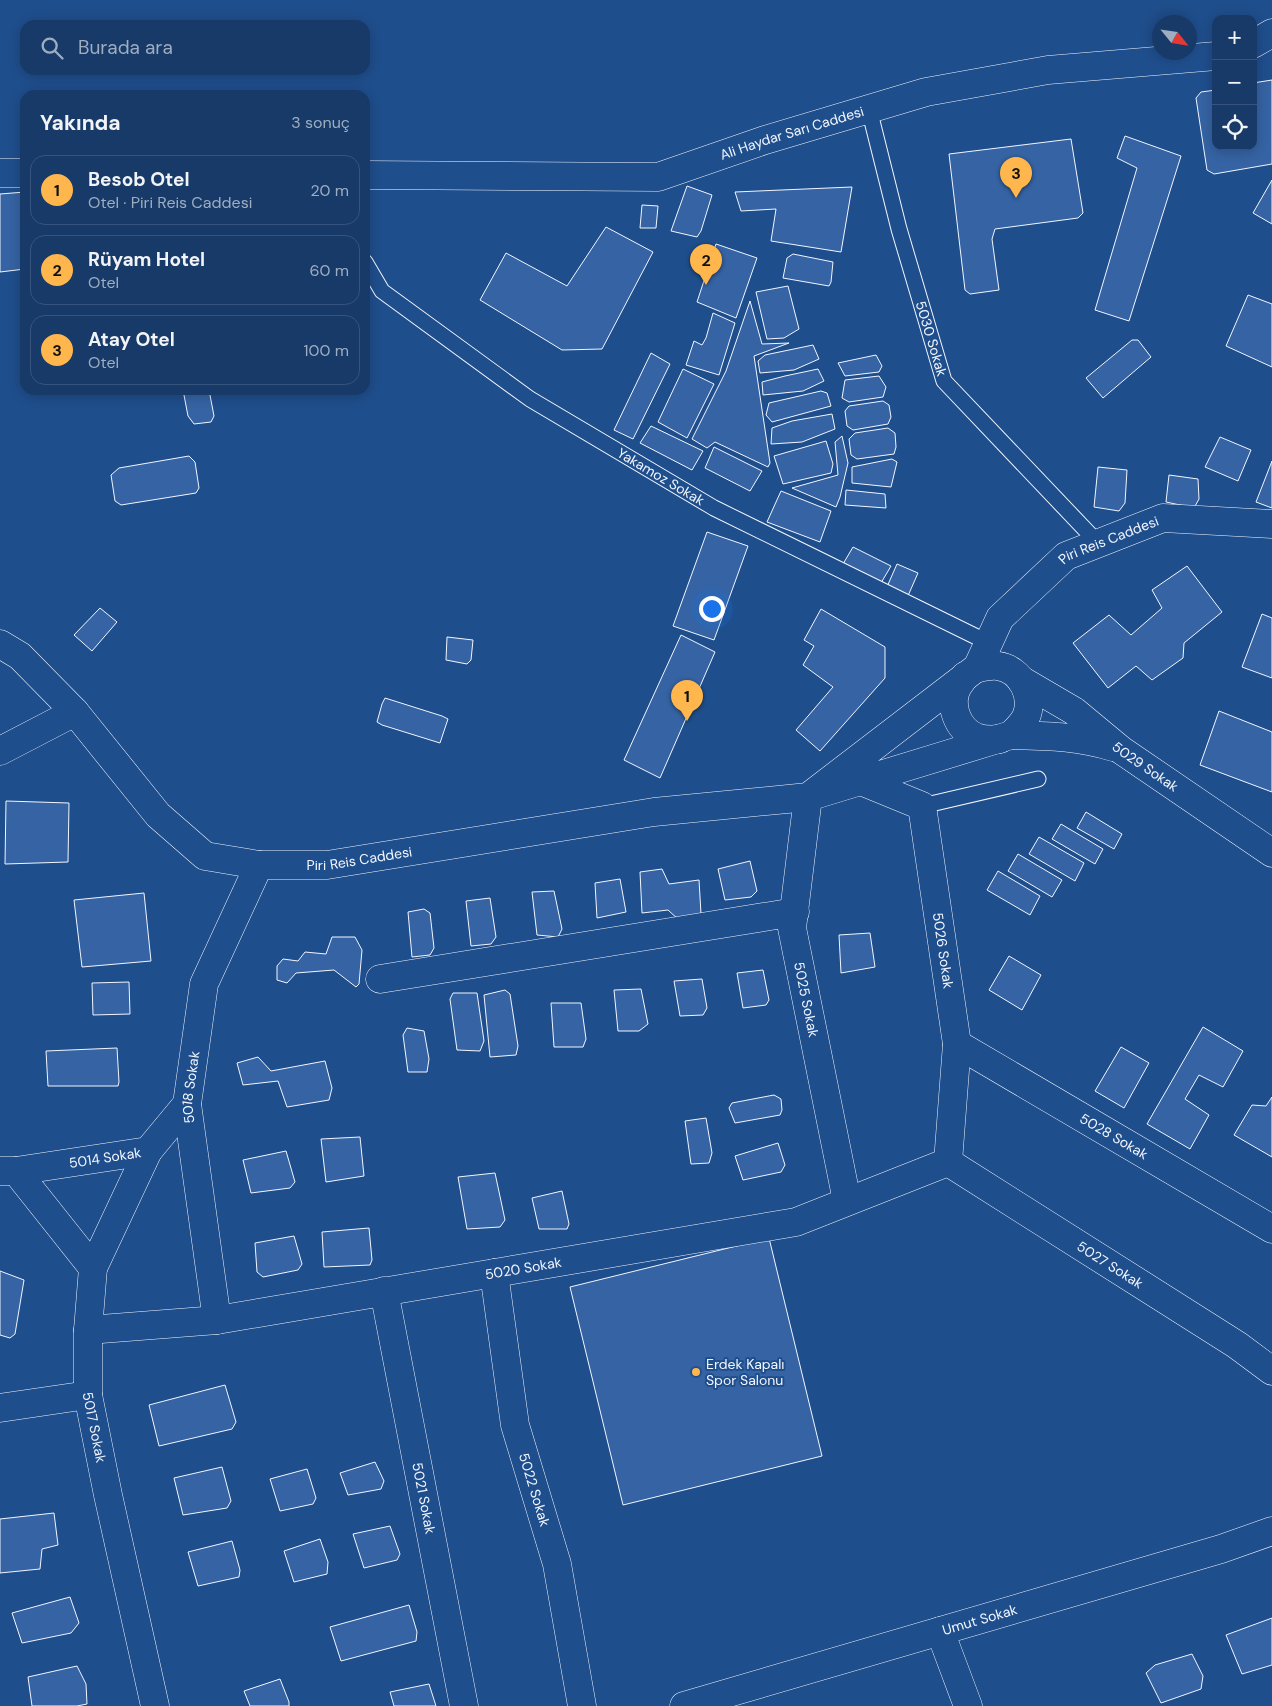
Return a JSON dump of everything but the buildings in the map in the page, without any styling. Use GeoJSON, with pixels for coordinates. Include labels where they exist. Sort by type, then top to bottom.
{"type":"FeatureCollection","features":[{"type":"Feature","properties":{"kind":"street"},"geometry":{"type":"LineString","coordinates":[[1257,42],[1272,34]]}},
{"type":"Feature","properties":{"kind":"street","name":"Ali Haydar Sarı Caddesi"},"geometry":{"type":"LineString","coordinates":[[370,175],[658,177],[765,140],[926,92],[1048,70],[1212,56]]}},
{"type":"Feature","properties":{"kind":"street"},"geometry":{"type":"LineString","coordinates":[[0,172],[20,173]]}},
{"type":"Feature","properties":{"kind":"street","name":"Piri Reis Caddesi"},"geometry":{"type":"LineString","coordinates":[[971,672],[989,643],[1000,618],[1066,556],[1163,518],[1272,524]]}},
{"type":"Feature","properties":{"kind":"street"},"geometry":{"type":"LineString","coordinates":[[1000,618],[1001,651],[1027,691],[1029,704],[1027,716],[1020,727],[1006,737]]}},
{"type":"Feature","properties":{"kind":"street","name":"Piri Reis Caddesi"},"geometry":{"type":"LineString","coordinates":[[0,644],[20,656],[75,712],[158,815],[204,856],[259,865],[327,865],[654,812],[808,797],[1006,737]]}},
{"type":"Feature","properties":{"kind":"street"},"geometry":{"type":"LineString","coordinates":[[808,797],[971,672],[987,666],[1000,666],[1016,675]]}},
{"type":"Feature","properties":{"kind":"street"},"geometry":{"type":"LineString","coordinates":[[971,672],[958,686],[954,697],[954,710],[958,721],[966,731],[976,737],[988,740],[1006,737],[1055,736],[1089,740],[1121,750]]}},
{"type":"Feature","properties":{"kind":"street","name":"5029 Sokak"},"geometry":{"type":"LineString","coordinates":[[1016,675],[1074,711],[1121,750],[1272,853]]}},
{"type":"Feature","properties":{"kind":"street"},"geometry":{"type":"LineString","coordinates":[[0,750],[75,712]]}},
{"type":"Feature","properties":{"kind":"street"},"geometry":{"type":"LineString","coordinates":[[861,781],[922,806]]}},
{"type":"Feature","properties":{"kind":"street","name":"5025 Sokak"},"geometry":{"type":"LineString","coordinates":[[808,797],[792,928],[847,1202]]}},
{"type":"Feature","properties":{"kind":"street","name":"5026 Sokak"},"geometry":{"type":"LineString","coordinates":[[922,806],[957,1044],[948,1162]]}},
{"type":"Feature","properties":{"kind":"street","name":"5018 Sokak"},"geometry":{"type":"LineString","coordinates":[[217,1320],[187,1104],[204,984],[259,865]]}},
{"type":"Feature","properties":{"kind":"street"},"geometry":{"type":"LineString","coordinates":[[380,979],[794,912]]}},
{"type":"Feature","properties":{"kind":"street","name":"5028 Sokak"},"geometry":{"type":"LineString","coordinates":[[957,1044],[1272,1229]]}},
{"type":"Feature","properties":{"kind":"street","name":"5014 Sokak"},"geometry":{"type":"LineString","coordinates":[[8,1171],[148,1151],[187,1104]]}},
{"type":"Feature","properties":{"kind":"street","name":"5017 Sokak"},"geometry":{"type":"LineString","coordinates":[[148,1151],[94,1268],[88,1330],[88,1395],[108,1495],[155,1706]]}},
{"type":"Feature","properties":{"kind":"street","name":"5020 Sokak"},"geometry":{"type":"LineString","coordinates":[[88,1330],[217,1320],[796,1222],[948,1162]]}},
{"type":"Feature","properties":{"kind":"street","name":"5027 Sokak"},"geometry":{"type":"LineString","coordinates":[[948,1162],[1237,1345],[1272,1371]]}},
{"type":"Feature","properties":{"kind":"street"},"geometry":{"type":"LineString","coordinates":[[8,1171],[94,1268]]}},
{"type":"Feature","properties":{"kind":"street","name":"5022 Sokak"},"geometry":{"type":"LineString","coordinates":[[494,1273],[516,1426],[557,1564],[582,1706]]}},
{"type":"Feature","properties":{"kind":"street","name":"5021 Sokak"},"geometry":{"type":"LineString","coordinates":[[384,1291],[464,1706]]}},
{"type":"Feature","properties":{"kind":"street"},"geometry":{"type":"LineString","coordinates":[[0,1408],[88,1395]]}},
{"type":"Feature","properties":{"kind":"street","name":"Umut Sokak"},"geometry":{"type":"LineString","coordinates":[[684,1706],[1221,1549],[1272,1531]]}},
{"type":"Feature","properties":{"kind":"street"},"geometry":{"type":"LineString","coordinates":[[940,1631],[968,1706]]}},
{"type":"Feature","properties":{"kind":"lane","name":"5030 Sokak"},"geometry":{"type":"LineString","coordinates":[[868,109],[899,229],[944,381],[1098,543]]}},
{"type":"Feature","properties":{"kind":"lane","name":"Yakamoz Sokak"},"geometry":{"type":"LineString","coordinates":[[370,271],[382,291],[530,399],[714,508],[989,643]]}},
{"type":"Feature","properties":{"kind":"lane"},"geometry":{"type":"LineString","coordinates":[[922,806],[1038,778]]}},
{"type":"Feature","properties":{"kind":"place","name":"Atay Otel"},"geometry":{"type":"Point","coordinates":[1016,198]}},
{"type":"Feature","properties":{"kind":"place","name":"Rüyam Hotel"},"geometry":{"type":"Point","coordinates":[706,285]}},
{"type":"Feature","properties":{"kind":"place","name":"Besob Otel"},"geometry":{"type":"Point","coordinates":[687,721]}},
{"type":"Feature","properties":{"kind":"place","name":"Erdek Kapalı Spor Salonu"},"geometry":{"type":"Point","coordinates":[696,1372]}}]}
